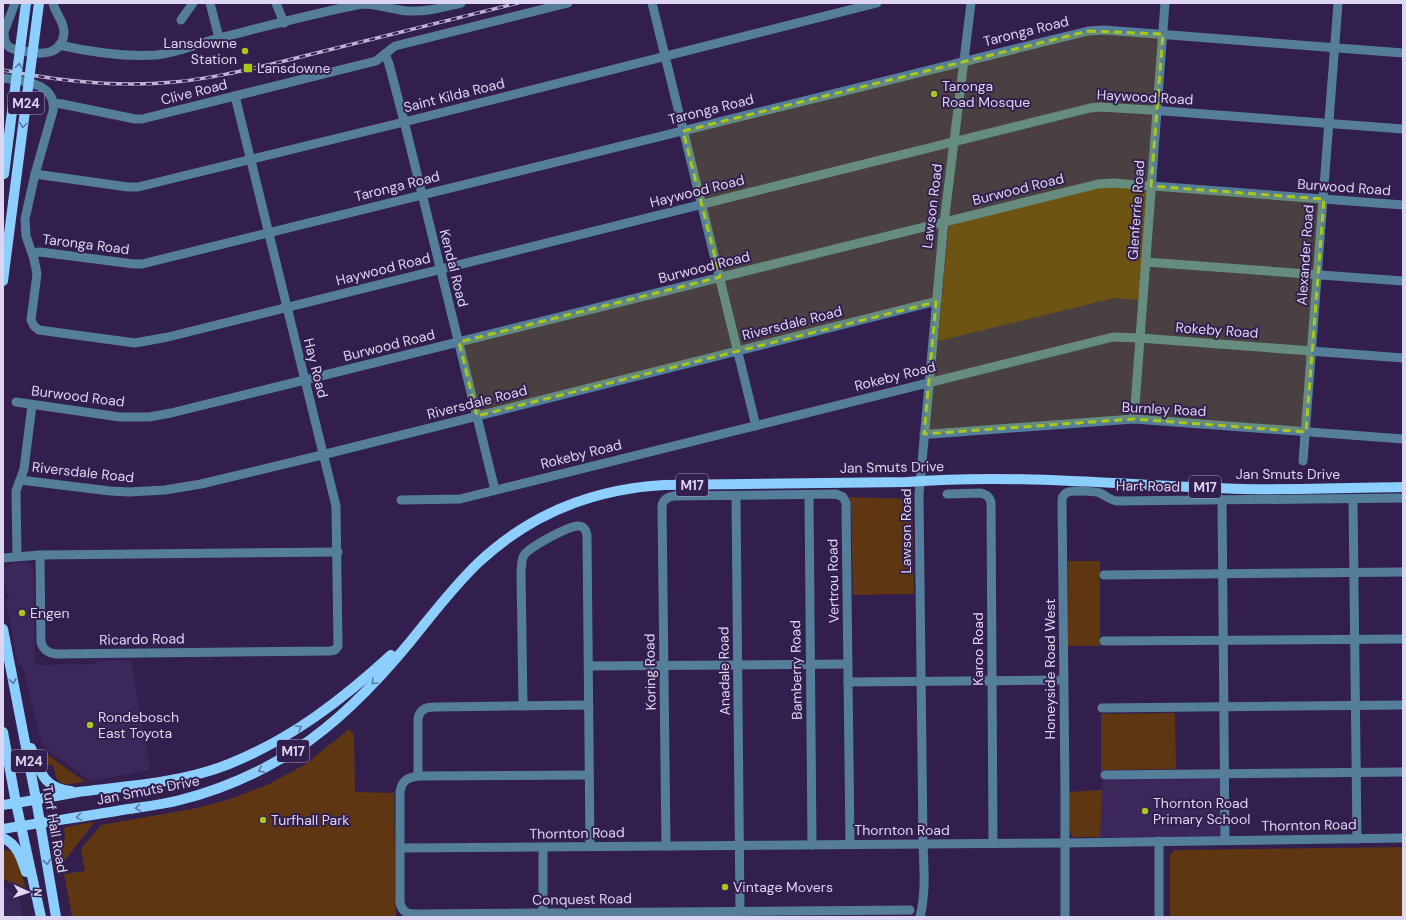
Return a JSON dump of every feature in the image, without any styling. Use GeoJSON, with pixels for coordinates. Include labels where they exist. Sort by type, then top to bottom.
{"type":"FeatureCollection","features":[{"type":"Feature","properties":{"kind":"main road","name":"M24"},"geometry":{"type":"LineString","coordinates":[[3,176],[26,3]]}},
{"type":"Feature","properties":{"kind":"main road","name":"M24"},"geometry":{"type":"LineString","coordinates":[[3,281],[39,3]]}},
{"type":"Feature","properties":{"kind":"main road","name":"Jan Smuts Drive"},"geometry":{"type":"LineString","coordinates":[[3,829],[179,801],[226,785],[264,768],[304,744],[341,714],[383,673],[427,620],[477,564],[510,536],[542,516],[590,497],[630,488],[658,486],[1006,479],[1124,482],[1243,488],[1403,487]]}},
{"type":"Feature","properties":{"kind":"main road","name":"Jan Smuts Drive"},"geometry":{"type":"LineString","coordinates":[[3,805],[79,792],[158,783],[228,764],[255,752],[305,724],[330,707],[386,660],[427,620]]}},
{"type":"Feature","properties":{"kind":"main road","name":"Turf Hall Road"},"geometry":{"type":"LineString","coordinates":[[3,629],[36,799],[56,917]]}},
{"type":"Feature","properties":{"kind":"main road"},"geometry":{"type":"LineString","coordinates":[[22,724],[44,778],[52,785],[64,790],[79,792]]}},
{"type":"Feature","properties":{"kind":"main road","name":"M24"},"geometry":{"type":"LineString","coordinates":[[4,735],[16,803],[41,917]]}},
{"type":"Feature","properties":{"kind":"main road"},"geometry":{"type":"LineString","coordinates":[[3,779],[6,773],[4,735]]}},
{"type":"Feature","properties":{"kind":"main road"},"geometry":{"type":"LineString","coordinates":[[3,838],[10,842],[19,852],[30,886],[38,902]]}},
{"type":"Feature","properties":{"kind":"street"},"geometry":{"type":"LineString","coordinates":[[16,3],[4,27],[5,42],[11,48],[42,54],[51,52],[59,45],[63,36],[63,27],[53,3]]}},
{"type":"Feature","properties":{"kind":"street"},"geometry":{"type":"LineString","coordinates":[[181,20],[193,3]]}},
{"type":"Feature","properties":{"kind":"street"},"geometry":{"type":"LineString","coordinates":[[210,3],[218,38]]}},
{"type":"Feature","properties":{"kind":"street"},"geometry":{"type":"LineString","coordinates":[[276,3],[284,23]]}},
{"type":"Feature","properties":{"kind":"street"},"geometry":{"type":"LineString","coordinates":[[59,45],[113,54],[150,55],[171,52],[218,38],[362,4],[372,4],[406,11],[431,11],[462,3]]}},
{"type":"Feature","properties":{"kind":"street","name":"Clive Road"},"geometry":{"type":"LineString","coordinates":[[54,103],[140,119],[376,61],[395,46],[568,3]]}},
{"type":"Feature","properties":{"kind":"street"},"geometry":{"type":"LineString","coordinates":[[652,3],[756,426]]}},
{"type":"Feature","properties":{"kind":"street","name":"Saint Kilda Road"},"geometry":{"type":"LineString","coordinates":[[35,174],[134,187],[877,3]]}},
{"type":"Feature","properties":{"kind":"street","name":"Lawson Road"},"geometry":{"type":"LineString","coordinates":[[920,917],[923,898],[924,866],[919,537],[920,481],[944,221],[972,3]]}},
{"type":"Feature","properties":{"kind":"street","name":"Glenferrie Road"},"geometry":{"type":"LineString","coordinates":[[1134,419],[1165,3]]}},
{"type":"Feature","properties":{"kind":"street","name":"Alexander Road"},"geometry":{"type":"LineString","coordinates":[[1304,461],[1338,3]]}},
{"type":"Feature","properties":{"kind":"street","name":"Taronga Road"},"geometry":{"type":"LineString","coordinates":[[32,253],[40,252],[139,264],[683,131],[964,60],[1088,31],[1104,30],[1163,34],[1403,53]]}},
{"type":"Feature","properties":{"kind":"street","name":"Kendal Road"},"geometry":{"type":"LineString","coordinates":[[384,54],[389,64],[404,121],[495,490]]}},
{"type":"Feature","properties":{"kind":"street"},"geometry":{"type":"LineString","coordinates":[[3,78],[43,87],[49,93],[54,103],[35,174],[25,219],[26,236],[32,253]]}},
{"type":"Feature","properties":{"kind":"street","name":"Hay Road"},"geometry":{"type":"LineString","coordinates":[[235,96],[336,506],[339,643],[336,649]]}},
{"type":"Feature","properties":{"kind":"street","name":"Haywood Road"},"geometry":{"type":"LineString","coordinates":[[32,253],[37,274],[31,320],[32,324],[37,329],[135,343],[168,337],[287,308],[1090,108],[1100,107],[1157,110],[1403,129]]}},
{"type":"Feature","properties":{"kind":"street","name":"Burwood Road"},"geometry":{"type":"LineString","coordinates":[[16,402],[120,417],[149,416],[171,413],[1092,185],[1108,183],[1403,205]]}},
{"type":"Feature","properties":{"kind":"street"},"geometry":{"type":"LineString","coordinates":[[1146,262],[1403,281]]}},
{"type":"Feature","properties":{"kind":"street","name":"Riversdale Road"},"geometry":{"type":"LineString","coordinates":[[20,480],[110,491],[146,491],[200,484],[323,455],[936,301]]}},
{"type":"Feature","properties":{"kind":"street","name":"Rokeby Road"},"geometry":{"type":"LineString","coordinates":[[401,500],[454,500],[1113,337],[1403,358]]}},
{"type":"Feature","properties":{"kind":"street"},"geometry":{"type":"LineString","coordinates":[[16,556],[16,491],[24,472],[32,405]]}},
{"type":"Feature","properties":{"kind":"street","name":"Burnley Road"},"geometry":{"type":"LineString","coordinates":[[924,434],[1134,419],[1403,440]]}},
{"type":"Feature","properties":{"kind":"street","name":"Hart Road"},"geometry":{"type":"LineString","coordinates":[[1063,496],[1068,492],[1094,492],[1117,501],[1403,498]]}},
{"type":"Feature","properties":{"kind":"street","name":"Karoo Road"},"geometry":{"type":"LineString","coordinates":[[948,494],[981,493],[986,494],[991,502],[994,843]]}},
{"type":"Feature","properties":{"kind":"street","name":"Bamberry Road"},"geometry":{"type":"LineString","coordinates":[[809,495],[812,845]]}},
{"type":"Feature","properties":{"kind":"street","name":"Vertrou Road"},"geometry":{"type":"LineString","coordinates":[[665,499],[674,496],[843,496],[846,503],[850,844]]}},
{"type":"Feature","properties":{"kind":"street","name":"Anadale Road"},"geometry":{"type":"LineString","coordinates":[[736,496],[740,911]]}},
{"type":"Feature","properties":{"kind":"street","name":"Honeyside Road West"},"geometry":{"type":"LineString","coordinates":[[1063,496],[1065,917]]}},
{"type":"Feature","properties":{"kind":"street","name":"Koring Road"},"geometry":{"type":"LineString","coordinates":[[665,499],[662,506],[666,846]]}},
{"type":"Feature","properties":{"kind":"street"},"geometry":{"type":"LineString","coordinates":[[1353,499],[1356,839]]}},
{"type":"Feature","properties":{"kind":"street"},"geometry":{"type":"LineString","coordinates":[[1222,500],[1225,840]]}},
{"type":"Feature","properties":{"kind":"street"},"geometry":{"type":"LineString","coordinates":[[523,706],[522,559],[528,551],[543,541],[569,528],[581,526],[586,530],[588,535],[590,846]]}},
{"type":"Feature","properties":{"kind":"street"},"geometry":{"type":"LineString","coordinates":[[3,558],[40,555],[338,552]]}},
{"type":"Feature","properties":{"kind":"street","name":"Ricardo Road"},"geometry":{"type":"LineString","coordinates":[[40,555],[41,642],[42,646],[47,652],[56,654],[330,651],[336,649]]}},
{"type":"Feature","properties":{"kind":"street"},"geometry":{"type":"LineString","coordinates":[[1104,575],[1403,572]]}},
{"type":"Feature","properties":{"kind":"street"},"geometry":{"type":"LineString","coordinates":[[1104,641],[1403,639]]}},
{"type":"Feature","properties":{"kind":"street"},"geometry":{"type":"LineString","coordinates":[[589,666],[848,664]]}},
{"type":"Feature","properties":{"kind":"street"},"geometry":{"type":"LineString","coordinates":[[848,682],[1063,680]]}},
{"type":"Feature","properties":{"kind":"street"},"geometry":{"type":"LineString","coordinates":[[589,705],[431,707],[422,710],[418,719],[418,776],[589,775]]}},
{"type":"Feature","properties":{"kind":"street"},"geometry":{"type":"LineString","coordinates":[[1102,708],[1403,705]]}},
{"type":"Feature","properties":{"kind":"street"},"geometry":{"type":"LineString","coordinates":[[1105,775],[1403,772]]}},
{"type":"Feature","properties":{"kind":"street","name":"Conquest Road"},"geometry":{"type":"LineString","coordinates":[[418,776],[405,780],[401,785],[400,792],[400,902],[401,907],[406,912],[414,914],[543,915],[613,915],[740,911],[823,914],[899,914],[910,910]]}},
{"type":"Feature","properties":{"kind":"street","name":"Thornton Road"},"geometry":{"type":"LineString","coordinates":[[400,848],[1065,843],[1403,838]]}},
{"type":"Feature","properties":{"kind":"street"},"geometry":{"type":"LineString","coordinates":[[1159,841],[1160,917]]}},
{"type":"Feature","properties":{"kind":"street"},"geometry":{"type":"LineString","coordinates":[[542,847],[543,915]]}},
{"type":"Feature","properties":{"kind":"highlighted area"},"geometry":{"type":"Polygon","coordinates":[[[1088,31],[1163,34],[1151,186],[1324,199],[1306,432],[1134,419],[924,434],[936,302],[477,416],[459,342],[720,277],[683,131],[1088,31]]]}},
{"type":"Feature","properties":{"kind":"shaded area"},"geometry":{"type":"Polygon","coordinates":[[[1104,186],[1143,189],[1147,192],[1140,300],[1114,298],[938,341],[949,225],[1104,186]]]}},
{"type":"Feature","properties":{"kind":"shaded area"},"geometry":{"type":"Polygon","coordinates":[[[849,497],[912,499],[914,594],[853,595],[851,506],[849,497]]]}},
{"type":"Feature","properties":{"kind":"shaded area"},"geometry":{"type":"Polygon","coordinates":[[[1068,561],[1100,561],[1100,646],[1068,646],[1068,561]]]}},
{"type":"Feature","properties":{"kind":"shaded area"},"geometry":{"type":"Polygon","coordinates":[[[27,562],[34,568],[35,665],[96,664],[97,661],[131,660],[150,770],[90,781],[42,745],[22,665],[18,665],[6,600],[9,596],[3,575],[3,567],[16,563],[27,562]]]}},
{"type":"Feature","properties":{"kind":"shaded area"},"geometry":{"type":"Polygon","coordinates":[[[1175,713],[1176,769],[1101,770],[1101,714],[1175,713]]]}},
{"type":"Feature","properties":{"kind":"shaded area","name":"Turfhall Park"},"geometry":{"type":"Polygon","coordinates":[[[349,729],[354,734],[355,792],[394,793],[396,917],[72,917],[64,874],[85,871],[81,849],[101,825],[197,808],[230,799],[269,784],[306,764],[349,729]]]}},
{"type":"Feature","properties":{"kind":"shaded area"},"geometry":{"type":"Polygon","coordinates":[[[41,750],[85,782],[68,784],[60,783],[56,777],[53,765],[43,765],[39,752],[41,750]]]}},
{"type":"Feature","properties":{"kind":"shaded area","name":"Thornton Road Primary School"},"geometry":{"type":"Polygon","coordinates":[[[1221,779],[1221,837],[1072,837],[1070,831],[1070,792],[1102,790],[1102,780],[1221,779]]]}},
{"type":"Feature","properties":{"kind":"shaded area"},"geometry":{"type":"Polygon","coordinates":[[[1102,790],[1100,837],[1072,837],[1070,831],[1070,792],[1102,790]]]}},
{"type":"Feature","properties":{"kind":"shaded area"},"geometry":{"type":"Polygon","coordinates":[[[94,822],[93,824],[58,869],[55,870],[51,846],[52,843],[65,840],[64,829],[66,827],[94,822]]]}},
{"type":"Feature","properties":{"kind":"shaded area"},"geometry":{"type":"Polygon","coordinates":[[[1403,847],[1403,917],[1170,917],[1170,855],[1174,850],[1403,847]]]}},
{"type":"Feature","properties":{"kind":"shaded area"},"geometry":{"type":"Polygon","coordinates":[[[3,850],[11,851],[14,854],[19,865],[26,895],[3,878],[3,850]]]}},
{"type":"Feature","properties":{"kind":"shaded area"},"geometry":{"type":"Polygon","coordinates":[[[3,886],[19,899],[23,917],[3,917],[3,886]]]}},
{"type":"Feature","properties":{"kind":"railway"},"geometry":{"type":"LineString","coordinates":[[3,70],[66,80],[109,84],[152,84],[187,81],[263,66],[518,3]]}},
{"type":"Feature","properties":{"kind":"place","name":"Lansdowne Station"},"geometry":{"type":"Point","coordinates":[245,51]}},
{"type":"Feature","properties":{"kind":"place","name":"Lansdowne"},"geometry":{"type":"Point","coordinates":[248,68]}},
{"type":"Feature","properties":{"kind":"place","name":"Taronga Road Mosque"},"geometry":{"type":"Point","coordinates":[934,94]}},
{"type":"Feature","properties":{"kind":"place","name":"Engen"},"geometry":{"type":"Point","coordinates":[22,613]}},
{"type":"Feature","properties":{"kind":"place","name":"Rondebosch East Toyota"},"geometry":{"type":"Point","coordinates":[90,725]}},
{"type":"Feature","properties":{"kind":"place","name":"Thornton Road Primary School"},"geometry":{"type":"Point","coordinates":[1145,811]}},
{"type":"Feature","properties":{"kind":"place","name":"Turfhall Park"},"geometry":{"type":"Point","coordinates":[263,820]}},
{"type":"Feature","properties":{"kind":"place","name":"Vintage Movers"},"geometry":{"type":"Point","coordinates":[725,887]}}]}
